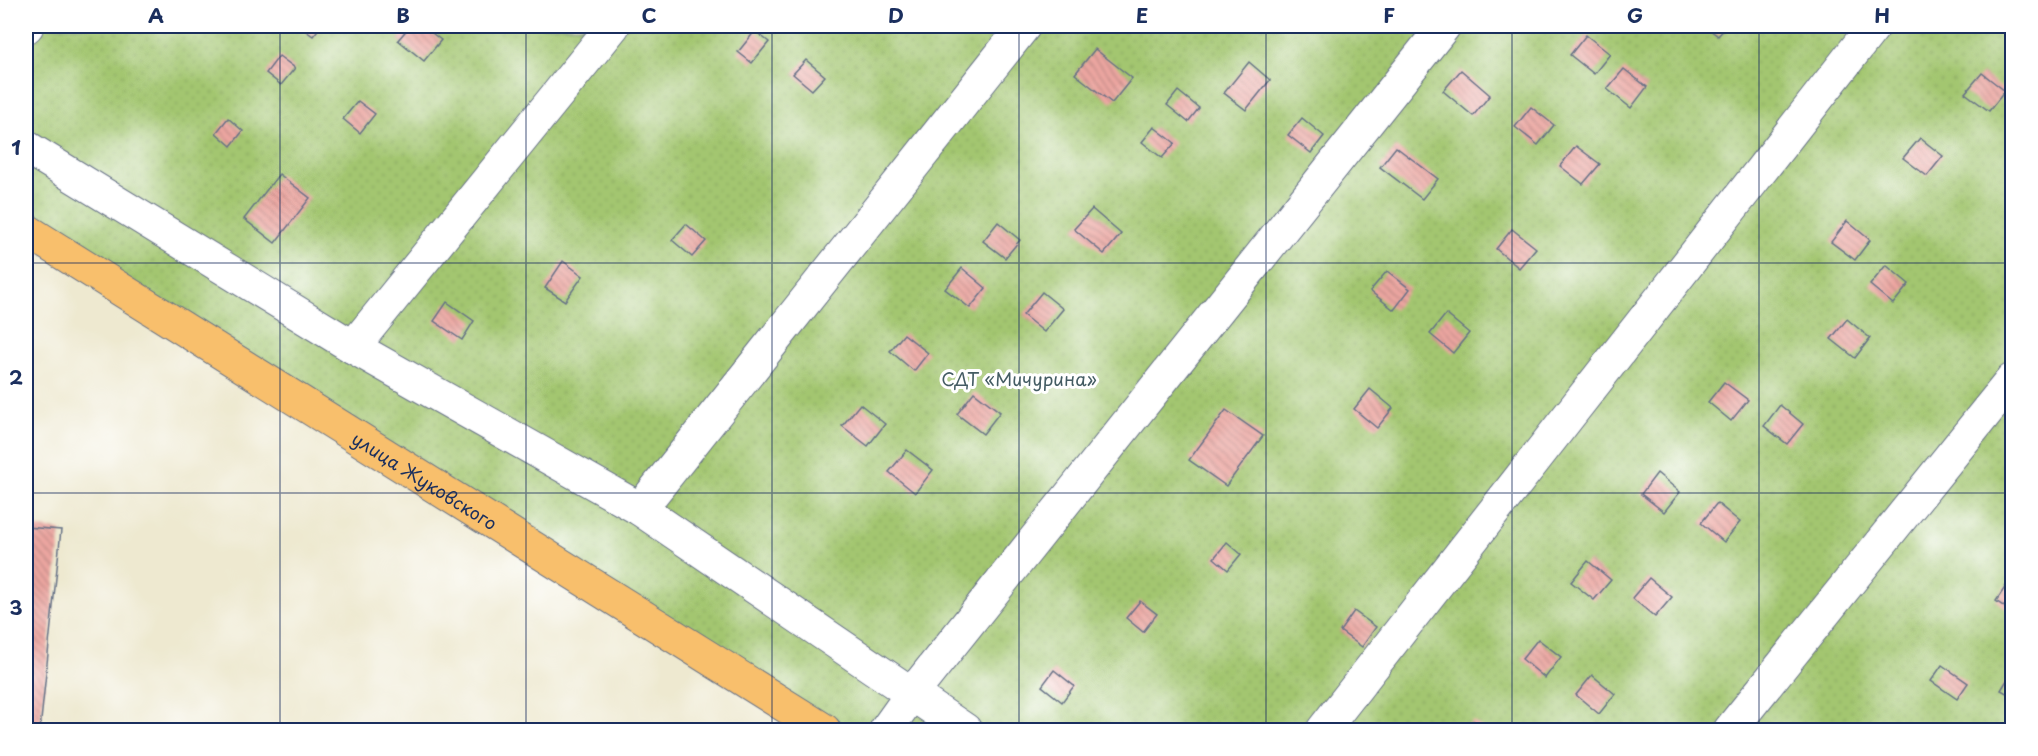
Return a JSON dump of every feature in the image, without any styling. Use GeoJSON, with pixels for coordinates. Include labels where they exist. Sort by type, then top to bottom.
{"type":"FeatureCollection","features":[{"type":"Feature","properties":{"kind":"main road","name":"улица Жуковского"},"geometry":{"type":"LineString","coordinates":[[26,230],[824,730]]}},
{"type":"Feature","properties":{"kind":"lane"},"geometry":{"type":"LineString","coordinates":[[353,347],[613,26]]}},
{"type":"Feature","properties":{"kind":"lane"},"geometry":{"type":"LineString","coordinates":[[640,509],[1024,26]]}},
{"type":"Feature","properties":{"kind":"lane"},"geometry":{"type":"LineString","coordinates":[[886,730],[911,695],[1444,26]]}},
{"type":"Feature","properties":{"kind":"lane"},"geometry":{"type":"LineString","coordinates":[[1323,730],[1874,26]]}},
{"type":"Feature","properties":{"kind":"lane"},"geometry":{"type":"LineString","coordinates":[[26,147],[353,347],[640,509],[965,730]]}},
{"type":"Feature","properties":{"kind":"lane"},"geometry":{"type":"LineString","coordinates":[[1730,730],[2013,380]]}},
{"type":"Feature","properties":{"kind":"green space","name":"СДТ «Мичурина»"},"geometry":{"type":"Polygon","coordinates":[[[26,26],[2012,26],[2012,730],[837,730],[26,237],[26,26]]]}},
{"type":"Feature","properties":{"kind":"building"},"geometry":{"type":"Polygon","coordinates":[[[299,26],[321,26],[313,36],[299,26]]]}},
{"type":"Feature","properties":{"kind":"building"},"geometry":{"type":"Polygon","coordinates":[[[410,26],[423,26],[441,40],[424,61],[398,40],[410,26]]]}},
{"type":"Feature","properties":{"kind":"building"},"geometry":{"type":"Polygon","coordinates":[[[1705,26],[1727,26],[1718,36],[1705,26]]]}},
{"type":"Feature","properties":{"kind":"building"},"geometry":{"type":"Polygon","coordinates":[[[755,31],[769,42],[752,63],[738,52],[755,31]]]}},
{"type":"Feature","properties":{"kind":"building"},"geometry":{"type":"Polygon","coordinates":[[[1586,35],[1610,54],[1594,74],[1570,55],[1586,35]]]}},
{"type":"Feature","properties":{"kind":"building"},"geometry":{"type":"Polygon","coordinates":[[[1095,49],[1132,78],[1112,103],[1075,74],[1095,49]]]}},
{"type":"Feature","properties":{"kind":"building"},"geometry":{"type":"Polygon","coordinates":[[[279,56],[295,68],[281,85],[266,73],[279,56]]]}},
{"type":"Feature","properties":{"kind":"building"},"geometry":{"type":"Polygon","coordinates":[[[806,60],[825,76],[812,90],[793,74],[806,60]]]}},
{"type":"Feature","properties":{"kind":"building"},"geometry":{"type":"Polygon","coordinates":[[[1249,62],[1270,80],[1246,110],[1224,93],[1249,62]]]}},
{"type":"Feature","properties":{"kind":"building"},"geometry":{"type":"Polygon","coordinates":[[[1624,69],[1647,87],[1631,108],[1607,89],[1624,69]]]}},
{"type":"Feature","properties":{"kind":"building"},"geometry":{"type":"Polygon","coordinates":[[[1461,70],[1490,95],[1473,116],[1443,91],[1461,70]]]}},
{"type":"Feature","properties":{"kind":"building"},"geometry":{"type":"Polygon","coordinates":[[[1982,73],[2005,91],[1989,111],[1965,93],[1982,73]]]}},
{"type":"Feature","properties":{"kind":"building"},"geometry":{"type":"Polygon","coordinates":[[[1178,91],[1199,108],[1188,122],[1167,105],[1178,91]]]}},
{"type":"Feature","properties":{"kind":"building"},"geometry":{"type":"Polygon","coordinates":[[[358,101],[375,114],[360,133],[343,119],[358,101]]]}},
{"type":"Feature","properties":{"kind":"building"},"geometry":{"type":"Polygon","coordinates":[[[1531,107],[1554,125],[1538,145],[1515,127],[1531,107]]]}},
{"type":"Feature","properties":{"kind":"building"},"geometry":{"type":"Polygon","coordinates":[[[228,118],[243,131],[231,146],[216,133],[228,118]]]}},
{"type":"Feature","properties":{"kind":"building"},"geometry":{"type":"Polygon","coordinates":[[[1302,118],[1324,136],[1311,153],[1288,135],[1302,118]]]}},
{"type":"Feature","properties":{"kind":"building"},"geometry":{"type":"Polygon","coordinates":[[[1154,127],[1175,143],[1162,158],[1142,142],[1154,127]]]}},
{"type":"Feature","properties":{"kind":"building"},"geometry":{"type":"Polygon","coordinates":[[[1920,138],[1943,156],[1927,176],[1903,158],[1920,138]]]}},
{"type":"Feature","properties":{"kind":"building"},"geometry":{"type":"Polygon","coordinates":[[[1576,146],[1600,164],[1583,184],[1560,166],[1576,146]]]}},
{"type":"Feature","properties":{"kind":"building"},"geometry":{"type":"Polygon","coordinates":[[[1396,147],[1438,179],[1422,199],[1380,167],[1396,147]]]}},
{"type":"Feature","properties":{"kind":"building"},"geometry":{"type":"Polygon","coordinates":[[[279,174],[310,198],[275,243],[244,219],[279,174]]]}},
{"type":"Feature","properties":{"kind":"building"},"geometry":{"type":"Polygon","coordinates":[[[1092,209],[1121,234],[1104,254],[1074,229],[1092,209]]]}},
{"type":"Feature","properties":{"kind":"building"},"geometry":{"type":"Polygon","coordinates":[[[1847,221],[1870,240],[1855,260],[1831,242],[1847,221]]]}},
{"type":"Feature","properties":{"kind":"building"},"geometry":{"type":"Polygon","coordinates":[[[998,222],[1020,240],[1005,258],[983,241],[998,222]]]}},
{"type":"Feature","properties":{"kind":"building"},"geometry":{"type":"Polygon","coordinates":[[[686,224],[706,241],[692,257],[672,240],[686,224]]]}},
{"type":"Feature","properties":{"kind":"building"},"geometry":{"type":"Polygon","coordinates":[[[1512,229],[1536,248],[1519,268],[1496,249],[1512,229]]]}},
{"type":"Feature","properties":{"kind":"building"},"geometry":{"type":"Polygon","coordinates":[[[563,261],[583,276],[565,301],[545,288],[563,261]]]}},
{"type":"Feature","properties":{"kind":"building"},"geometry":{"type":"Polygon","coordinates":[[[1886,265],[1909,284],[1893,304],[1870,285],[1886,265]]]}},
{"type":"Feature","properties":{"kind":"building"},"geometry":{"type":"Polygon","coordinates":[[[962,268],[986,288],[970,308],[945,289],[962,268]]]}},
{"type":"Feature","properties":{"kind":"building"},"geometry":{"type":"Polygon","coordinates":[[[1387,271],[1410,289],[1394,310],[1370,291],[1387,271]]]}},
{"type":"Feature","properties":{"kind":"building"},"geometry":{"type":"Polygon","coordinates":[[[1042,292],[1063,309],[1044,332],[1023,315],[1042,292]]]}},
{"type":"Feature","properties":{"kind":"building"},"geometry":{"type":"Polygon","coordinates":[[[447,302],[474,321],[462,340],[434,321],[447,302]]]}},
{"type":"Feature","properties":{"kind":"building"},"geometry":{"type":"Polygon","coordinates":[[[1446,314],[1469,333],[1453,353],[1430,334],[1446,314]]]}},
{"type":"Feature","properties":{"kind":"building"},"geometry":{"type":"Polygon","coordinates":[[[1847,319],[1870,338],[1855,358],[1831,339],[1847,319]]]}},
{"type":"Feature","properties":{"kind":"building"},"geometry":{"type":"Polygon","coordinates":[[[904,334],[928,353],[914,371],[890,351],[904,334]]]}},
{"type":"Feature","properties":{"kind":"building"},"geometry":{"type":"Polygon","coordinates":[[[1724,382],[1748,400],[1731,421],[1708,402],[1724,382]]]}},
{"type":"Feature","properties":{"kind":"building"},"geometry":{"type":"Polygon","coordinates":[[[1370,389],[1393,408],[1377,428],[1354,409],[1370,389]]]}},
{"type":"Feature","properties":{"kind":"building"},"geometry":{"type":"Polygon","coordinates":[[[974,392],[1000,412],[983,434],[957,414],[974,392]]]}},
{"type":"Feature","properties":{"kind":"building"},"geometry":{"type":"Polygon","coordinates":[[[860,404],[885,424],[868,446],[842,426],[860,404]]]}},
{"type":"Feature","properties":{"kind":"building"},"geometry":{"type":"Polygon","coordinates":[[[1780,405],[1803,424],[1787,444],[1764,426],[1780,405]]]}},
{"type":"Feature","properties":{"kind":"building"},"geometry":{"type":"Polygon","coordinates":[[[1226,410],[1263,436],[1226,486],[1189,460],[1226,410]]]}},
{"type":"Feature","properties":{"kind":"building"},"geometry":{"type":"Polygon","coordinates":[[[907,450],[933,470],[915,493],[889,472],[907,450]]]}},
{"type":"Feature","properties":{"kind":"building"},"geometry":{"type":"Polygon","coordinates":[[[1657,473],[1680,492],[1664,512],[1641,494],[1657,473]]]}},
{"type":"Feature","properties":{"kind":"building"},"geometry":{"type":"Polygon","coordinates":[[[1717,503],[1740,522],[1724,542],[1701,523],[1717,503]]]}},
{"type":"Feature","properties":{"kind":"building"},"geometry":{"type":"Polygon","coordinates":[[[26,527],[61,530],[40,730],[26,730],[26,527]]]}},
{"type":"Feature","properties":{"kind":"building"},"geometry":{"type":"Polygon","coordinates":[[[1227,542],[1241,554],[1228,570],[1214,558],[1227,542]]]}},
{"type":"Feature","properties":{"kind":"building"},"geometry":{"type":"Polygon","coordinates":[[[1588,561],[1611,580],[1594,600],[1571,582],[1588,561]]]}},
{"type":"Feature","properties":{"kind":"building"},"geometry":{"type":"Polygon","coordinates":[[[1649,578],[1672,597],[1655,617],[1632,598],[1649,578]]]}},
{"type":"Feature","properties":{"kind":"building"},"geometry":{"type":"Polygon","coordinates":[[[2006,586],[2012,590],[2012,612],[1996,601],[2006,586]]]}},
{"type":"Feature","properties":{"kind":"building"},"geometry":{"type":"Polygon","coordinates":[[[1140,601],[1157,614],[1143,632],[1126,618],[1140,601]]]}},
{"type":"Feature","properties":{"kind":"building"},"geometry":{"type":"Polygon","coordinates":[[[1354,611],[1376,627],[1362,647],[1340,631],[1354,611]]]}},
{"type":"Feature","properties":{"kind":"building"},"geometry":{"type":"Polygon","coordinates":[[[1538,639],[1561,657],[1545,678],[1522,659],[1538,639]]]}},
{"type":"Feature","properties":{"kind":"building"},"geometry":{"type":"Polygon","coordinates":[[[1942,665],[1968,683],[1957,699],[1931,681],[1942,665]]]}},
{"type":"Feature","properties":{"kind":"building"},"geometry":{"type":"Polygon","coordinates":[[[1054,670],[1074,686],[1062,702],[1042,686],[1054,670]]]}},
{"type":"Feature","properties":{"kind":"building"},"geometry":{"type":"Polygon","coordinates":[[[2012,672],[2012,696],[2001,690],[2012,672]]]}},
{"type":"Feature","properties":{"kind":"building"},"geometry":{"type":"Polygon","coordinates":[[[1592,675],[1615,694],[1599,714],[1576,695],[1592,675]]]}},
{"type":"Feature","properties":{"kind":"building"},"geometry":{"type":"Polygon","coordinates":[[[1473,721],[1485,730],[1465,730],[1473,721]]]}}]}
